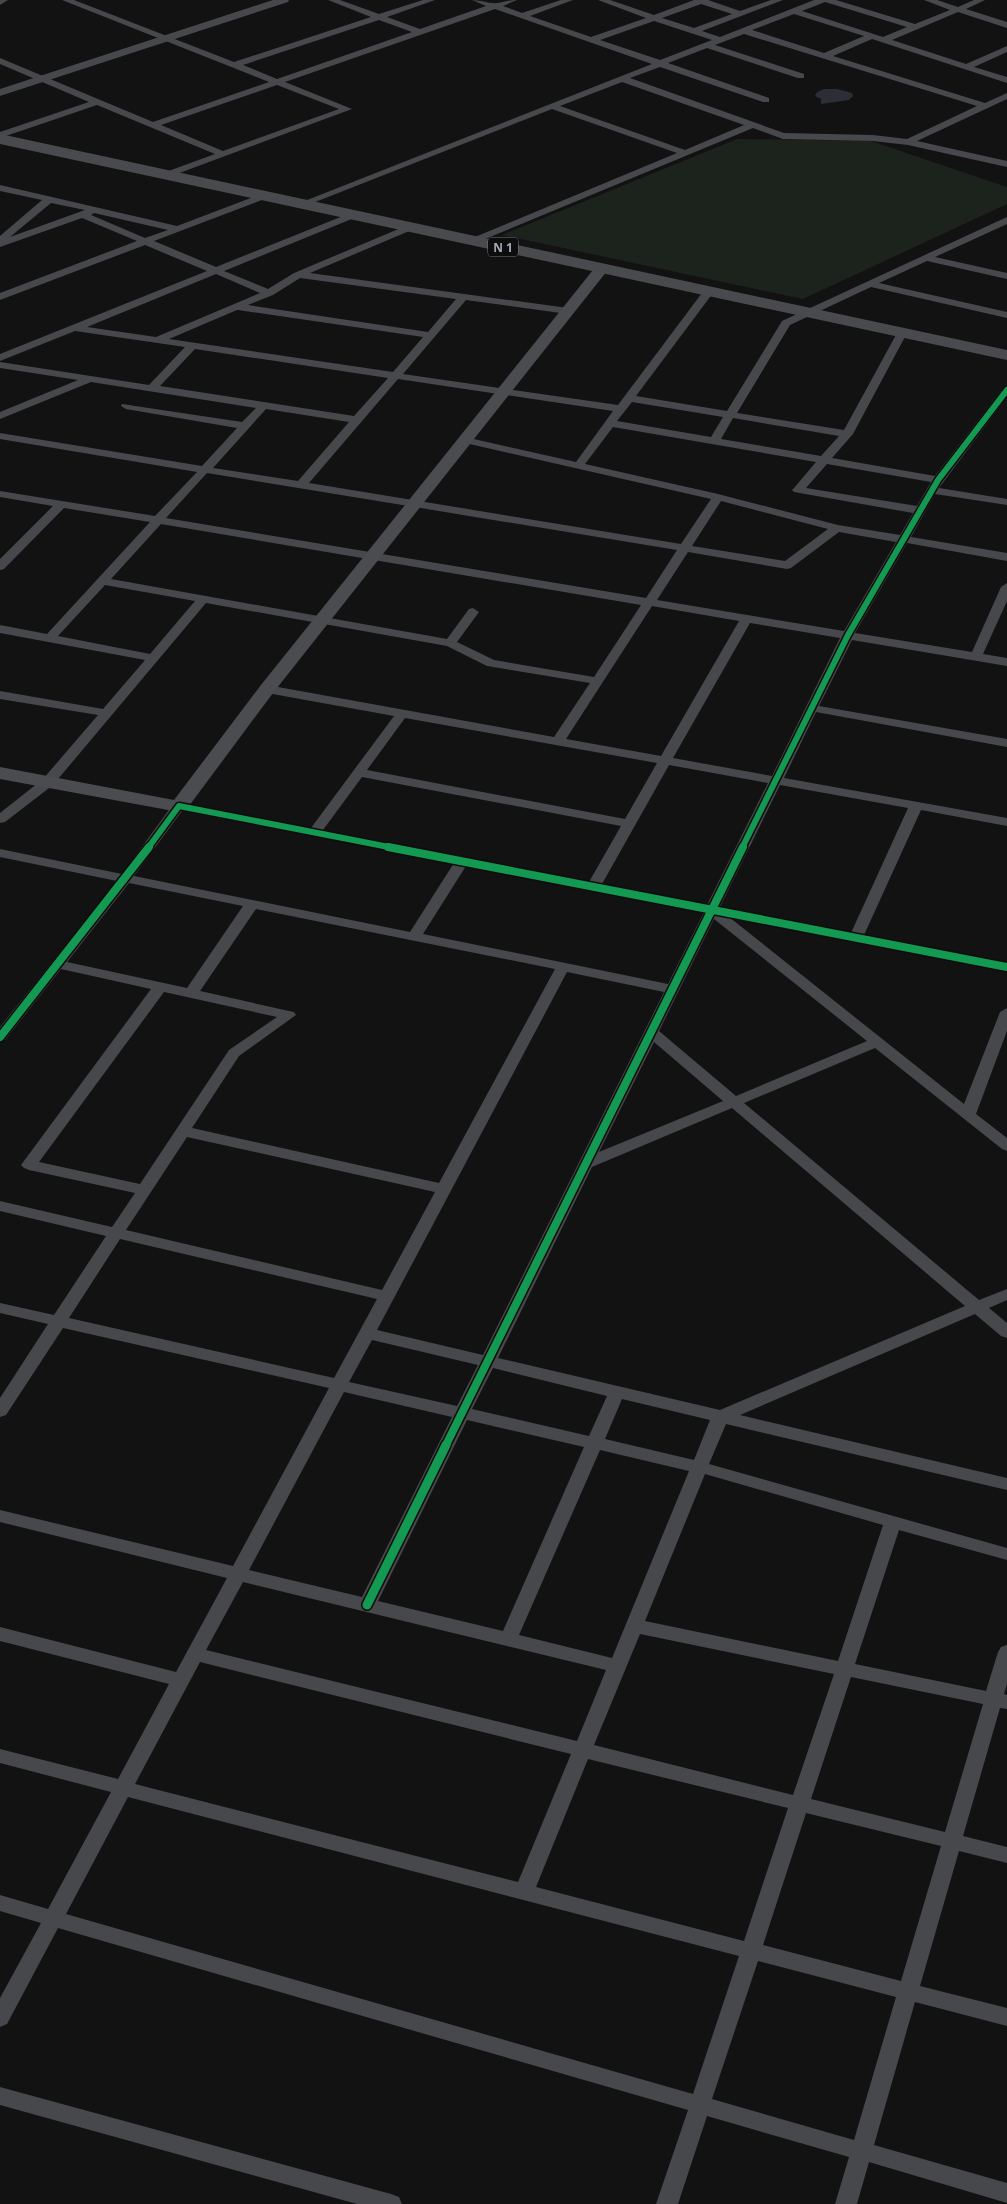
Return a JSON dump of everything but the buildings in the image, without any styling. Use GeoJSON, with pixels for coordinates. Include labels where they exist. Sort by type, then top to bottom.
{"type":"FeatureCollection","features":[{"type":"Feature","properties":{"kind":"highway","name":"N 1"},"geometry":{"type":"LineString","coordinates":[[0,139],[1007,355]]}},
{"type":"Feature","properties":{"kind":"main road"},"geometry":{"type":"LineString","coordinates":[[0,773],[179,806],[267,689],[602,268]]}},
{"type":"Feature","properties":{"kind":"street"},"geometry":{"type":"LineString","coordinates":[[0,2],[4,0]]}},
{"type":"Feature","properties":{"kind":"street"},"geometry":{"type":"LineString","coordinates":[[66,0],[347,109],[166,175]]}},
{"type":"Feature","properties":{"kind":"street"},"geometry":{"type":"LineString","coordinates":[[0,93],[284,0]]}},
{"type":"Feature","properties":{"kind":"street"},"geometry":{"type":"LineString","coordinates":[[332,0],[420,32]]}},
{"type":"Feature","properties":{"kind":"street"},"geometry":{"type":"LineString","coordinates":[[234,65],[431,0]]}},
{"type":"Feature","properties":{"kind":"street"},"geometry":{"type":"LineString","coordinates":[[476,0],[766,100]]}},
{"type":"Feature","properties":{"kind":"street"},"geometry":{"type":"LineString","coordinates":[[152,124],[513,0]]}},
{"type":"Feature","properties":{"kind":"street"},"geometry":{"type":"LineString","coordinates":[[522,16],[569,0]]}},
{"type":"Feature","properties":{"kind":"street"},"geometry":{"type":"LineString","coordinates":[[602,0],[720,40]]}},
{"type":"Feature","properties":{"kind":"street"},"geometry":{"type":"LineString","coordinates":[[591,40],[701,0],[740,14]]}},
{"type":"Feature","properties":{"kind":"street"},"geometry":{"type":"LineString","coordinates":[[694,31],[779,0]]}},
{"type":"Feature","properties":{"kind":"street"},"geometry":{"type":"LineString","coordinates":[[796,0],[810,5]]}},
{"type":"Feature","properties":{"kind":"street"},"geometry":{"type":"LineString","coordinates":[[302,204],[822,0]]}},
{"type":"Feature","properties":{"kind":"street"},"geometry":{"type":"LineString","coordinates":[[827,0],[915,27]]}},
{"type":"Feature","properties":{"kind":"street"},"geometry":{"type":"LineString","coordinates":[[928,0],[1007,25]]}},
{"type":"Feature","properties":{"kind":"street"},"geometry":{"type":"LineString","coordinates":[[884,40],[980,0]]}},
{"type":"Feature","properties":{"kind":"street"},"geometry":{"type":"LineString","coordinates":[[794,11],[1007,80]]}},
{"type":"Feature","properties":{"kind":"street"},"geometry":{"type":"LineString","coordinates":[[745,31],[985,106]]}},
{"type":"Feature","properties":{"kind":"street"},"geometry":{"type":"LineString","coordinates":[[824,56],[872,36]]}},
{"type":"Feature","properties":{"kind":"street"},"geometry":{"type":"LineString","coordinates":[[707,46],[802,76]]}},
{"type":"Feature","properties":{"kind":"street"},"geometry":{"type":"LineString","coordinates":[[966,67],[1007,49]]}},
{"type":"Feature","properties":{"kind":"street"},"geometry":{"type":"LineString","coordinates":[[0,61],[223,154]]}},
{"type":"Feature","properties":{"kind":"street"},"geometry":{"type":"LineString","coordinates":[[623,79],[783,136],[873,138],[908,142],[1007,164]]}},
{"type":"Feature","properties":{"kind":"street"},"geometry":{"type":"LineString","coordinates":[[908,142],[1007,96]]}},
{"type":"Feature","properties":{"kind":"street"},"geometry":{"type":"LineString","coordinates":[[0,135],[98,102]]}},
{"type":"Feature","properties":{"kind":"street"},"geometry":{"type":"LineString","coordinates":[[551,106],[685,153]]}},
{"type":"Feature","properties":{"kind":"street"},"geometry":{"type":"LineString","coordinates":[[473,241],[753,125]]}},
{"type":"Feature","properties":{"kind":"street"},"geometry":{"type":"LineString","coordinates":[[0,188],[178,229]]}},
{"type":"Feature","properties":{"kind":"street"},"geometry":{"type":"LineString","coordinates":[[0,297],[264,196]]}},
{"type":"Feature","properties":{"kind":"street"},"geometry":{"type":"LineString","coordinates":[[0,242],[49,199]]}},
{"type":"Feature","properties":{"kind":"street"},"geometry":{"type":"LineString","coordinates":[[0,242],[96,210]]}},
{"type":"Feature","properties":{"kind":"street"},"geometry":{"type":"LineString","coordinates":[[0,358],[356,214]]}},
{"type":"Feature","properties":{"kind":"street"},"geometry":{"type":"LineString","coordinates":[[82,215],[269,293]]}},
{"type":"Feature","properties":{"kind":"street"},"geometry":{"type":"LineString","coordinates":[[714,441],[786,323],[1007,220]]}},
{"type":"Feature","properties":{"kind":"street"},"geometry":{"type":"LineString","coordinates":[[156,340],[269,293],[298,275],[412,227]]}},
{"type":"Feature","properties":{"kind":"street"},"geometry":{"type":"LineString","coordinates":[[926,258],[1007,276]]}},
{"type":"Feature","properties":{"kind":"street"},"geometry":{"type":"LineString","coordinates":[[298,275],[568,311]]}},
{"type":"Feature","properties":{"kind":"street"},"geometry":{"type":"LineString","coordinates":[[869,284],[1007,313]]}},
{"type":"Feature","properties":{"kind":"street"},"geometry":{"type":"LineString","coordinates":[[578,466],[709,291]]}},
{"type":"Feature","properties":{"kind":"street"},"geometry":{"type":"LineString","coordinates":[[301,484],[463,297]]}},
{"type":"Feature","properties":{"kind":"street"},"geometry":{"type":"LineString","coordinates":[[237,306],[430,335]]}},
{"type":"Feature","properties":{"kind":"street"},"geometry":{"type":"LineString","coordinates":[[75,328],[620,409]]}},
{"type":"Feature","properties":{"kind":"street"},"geometry":{"type":"LineString","coordinates":[[902,333],[847,434],[798,490],[919,510]]}},
{"type":"Feature","properties":{"kind":"street"},"geometry":{"type":"LineString","coordinates":[[152,388],[192,346]]}},
{"type":"Feature","properties":{"kind":"street"},"geometry":{"type":"LineString","coordinates":[[0,365],[357,420]]}},
{"type":"Feature","properties":{"kind":"street"},"geometry":{"type":"LineString","coordinates":[[0,416],[91,378]]}},
{"type":"Feature","properties":{"kind":"street"},"geometry":{"type":"LineString","coordinates":[[366,1606],[848,636],[934,485],[1007,390]]}},
{"type":"Feature","properties":{"kind":"street"},"geometry":{"type":"LineString","coordinates":[[629,398],[847,434]]}},
{"type":"Feature","properties":{"kind":"street"},"geometry":{"type":"LineString","coordinates":[[50,638],[264,405]]}},
{"type":"Feature","properties":{"kind":"street"},"geometry":{"type":"LineString","coordinates":[[126,406],[246,426]]}},
{"type":"Feature","properties":{"kind":"street"},"geometry":{"type":"LineString","coordinates":[[610,423],[824,460],[1007,502]]}},
{"type":"Feature","properties":{"kind":"street"},"geometry":{"type":"LineString","coordinates":[[0,436],[787,565],[837,528]]}},
{"type":"Feature","properties":{"kind":"street"},"geometry":{"type":"LineString","coordinates":[[465,440],[718,497],[837,528],[1007,557]]}},
{"type":"Feature","properties":{"kind":"street"},"geometry":{"type":"LineString","coordinates":[[0,494],[1007,662]]}},
{"type":"Feature","properties":{"kind":"street"},"geometry":{"type":"LineString","coordinates":[[558,741],[718,497]]}},
{"type":"Feature","properties":{"kind":"street"},"geometry":{"type":"LineString","coordinates":[[0,566],[62,504]]}},
{"type":"Feature","properties":{"kind":"street"},"geometry":{"type":"LineString","coordinates":[[103,581],[450,643],[491,663],[598,681]]}},
{"type":"Feature","properties":{"kind":"street"},"geometry":{"type":"LineString","coordinates":[[976,657],[1007,587]]}},
{"type":"Feature","properties":{"kind":"street"},"geometry":{"type":"LineString","coordinates":[[0,819],[48,782],[203,599]]}},
{"type":"Feature","properties":{"kind":"street"},"geometry":{"type":"LineString","coordinates":[[450,643],[473,612]]}},
{"type":"Feature","properties":{"kind":"street"},"geometry":{"type":"LineString","coordinates":[[593,887],[746,618]]}},
{"type":"Feature","properties":{"kind":"street"},"geometry":{"type":"LineString","coordinates":[[0,629],[153,658]]}},
{"type":"Feature","properties":{"kind":"street"},"geometry":{"type":"LineString","coordinates":[[267,689],[1007,822]]}},
{"type":"Feature","properties":{"kind":"street"},"geometry":{"type":"LineString","coordinates":[[0,695],[106,713]]}},
{"type":"Feature","properties":{"kind":"street"},"geometry":{"type":"LineString","coordinates":[[812,708],[1007,743]]}},
{"type":"Feature","properties":{"kind":"street"},"geometry":{"type":"LineString","coordinates":[[314,833],[402,713]]}},
{"type":"Feature","properties":{"kind":"street"},"geometry":{"type":"LineString","coordinates":[[359,772],[629,824]]}},
{"type":"Feature","properties":{"kind":"street"},"geometry":{"type":"LineString","coordinates":[[0,1037],[125,879],[179,806],[1007,967]]}},
{"type":"Feature","properties":{"kind":"street"},"geometry":{"type":"LineString","coordinates":[[856,938],[916,806]]}},
{"type":"Feature","properties":{"kind":"street"},"geometry":{"type":"LineString","coordinates":[[0,853],[672,989]]}},
{"type":"Feature","properties":{"kind":"street"},"geometry":{"type":"LineString","coordinates":[[414,937],[462,861]]}},
{"type":"Feature","properties":{"kind":"street"},"geometry":{"type":"LineString","coordinates":[[191,993],[252,904]]}},
{"type":"Feature","properties":{"kind":"street"},"geometry":{"type":"LineString","coordinates":[[712,910],[1007,1146]]}},
{"type":"Feature","properties":{"kind":"street"},"geometry":{"type":"LineString","coordinates":[[0,1411],[234,1053],[289,1015],[57,964]]}},
{"type":"Feature","properties":{"kind":"street"},"geometry":{"type":"LineString","coordinates":[[0,2018],[562,967]]}},
{"type":"Feature","properties":{"kind":"street"},"geometry":{"type":"LineString","coordinates":[[145,1190],[29,1165],[160,987]]}},
{"type":"Feature","properties":{"kind":"street"},"geometry":{"type":"LineString","coordinates":[[968,1115],[1007,1012]]}},
{"type":"Feature","properties":{"kind":"street"},"geometry":{"type":"LineString","coordinates":[[651,1032],[1007,1332]]}},
{"type":"Feature","properties":{"kind":"street"},"geometry":{"type":"LineString","coordinates":[[585,1164],[877,1042]]}},
{"type":"Feature","properties":{"kind":"street"},"geometry":{"type":"LineString","coordinates":[[183,1131],[444,1190]]}},
{"type":"Feature","properties":{"kind":"street"},"geometry":{"type":"LineString","coordinates":[[0,1206],[387,1296]]}},
{"type":"Feature","properties":{"kind":"street"},"geometry":{"type":"LineString","coordinates":[[524,1892],[720,1417],[1007,1294]]}},
{"type":"Feature","properties":{"kind":"street"},"geometry":{"type":"LineString","coordinates":[[0,1308],[700,1467],[1007,1554]]}},
{"type":"Feature","properties":{"kind":"street"},"geometry":{"type":"LineString","coordinates":[[366,1333],[1007,1484]]}},
{"type":"Feature","properties":{"kind":"street"},"geometry":{"type":"LineString","coordinates":[[508,1640],[617,1392]]}},
{"type":"Feature","properties":{"kind":"street"},"geometry":{"type":"LineString","coordinates":[[0,1516],[617,1666]]}},
{"type":"Feature","properties":{"kind":"street"},"geometry":{"type":"LineString","coordinates":[[667,2204],[894,1522]]}},
{"type":"Feature","properties":{"kind":"street"},"geometry":{"type":"LineString","coordinates":[[634,1626],[1000,1701]]}},
{"type":"Feature","properties":{"kind":"street"},"geometry":{"type":"LineString","coordinates":[[0,1634],[181,1680]]}},
{"type":"Feature","properties":{"kind":"street"},"geometry":{"type":"LineString","coordinates":[[846,2204],[952,1842],[1000,1701],[1007,1652]]}},
{"type":"Feature","properties":{"kind":"street"},"geometry":{"type":"LineString","coordinates":[[195,1654],[1007,1855]]}},
{"type":"Feature","properties":{"kind":"street"},"geometry":{"type":"LineString","coordinates":[[0,1756],[1007,2017]]}},
{"type":"Feature","properties":{"kind":"street"},"geometry":{"type":"LineString","coordinates":[[0,1903],[1007,2194]]}},
{"type":"Feature","properties":{"kind":"street"},"geometry":{"type":"LineString","coordinates":[[0,2096],[391,2204]]}},
{"type":"Feature","properties":{"kind":"shaded area"},"geometry":{"type":"Polygon","coordinates":[[[824,89],[837,89],[852,93],[853,96],[849,100],[821,104],[821,99],[815,96],[817,92],[824,89]]]}},
{"type":"Feature","properties":{"kind":"shaded area"},"geometry":{"type":"Polygon","coordinates":[[[737,139],[871,141],[1007,187],[1007,204],[803,299],[502,235],[737,139]]]}},
{"type":"Feature","properties":{"kind":"cycle path"},"geometry":{"type":"LineString","coordinates":[[367,1605],[848,635],[938,480],[1007,390]]}},
{"type":"Feature","properties":{"kind":"cycle path"},"geometry":{"type":"LineString","coordinates":[[0,1037],[125,879],[179,806],[1007,967]]}}]}
